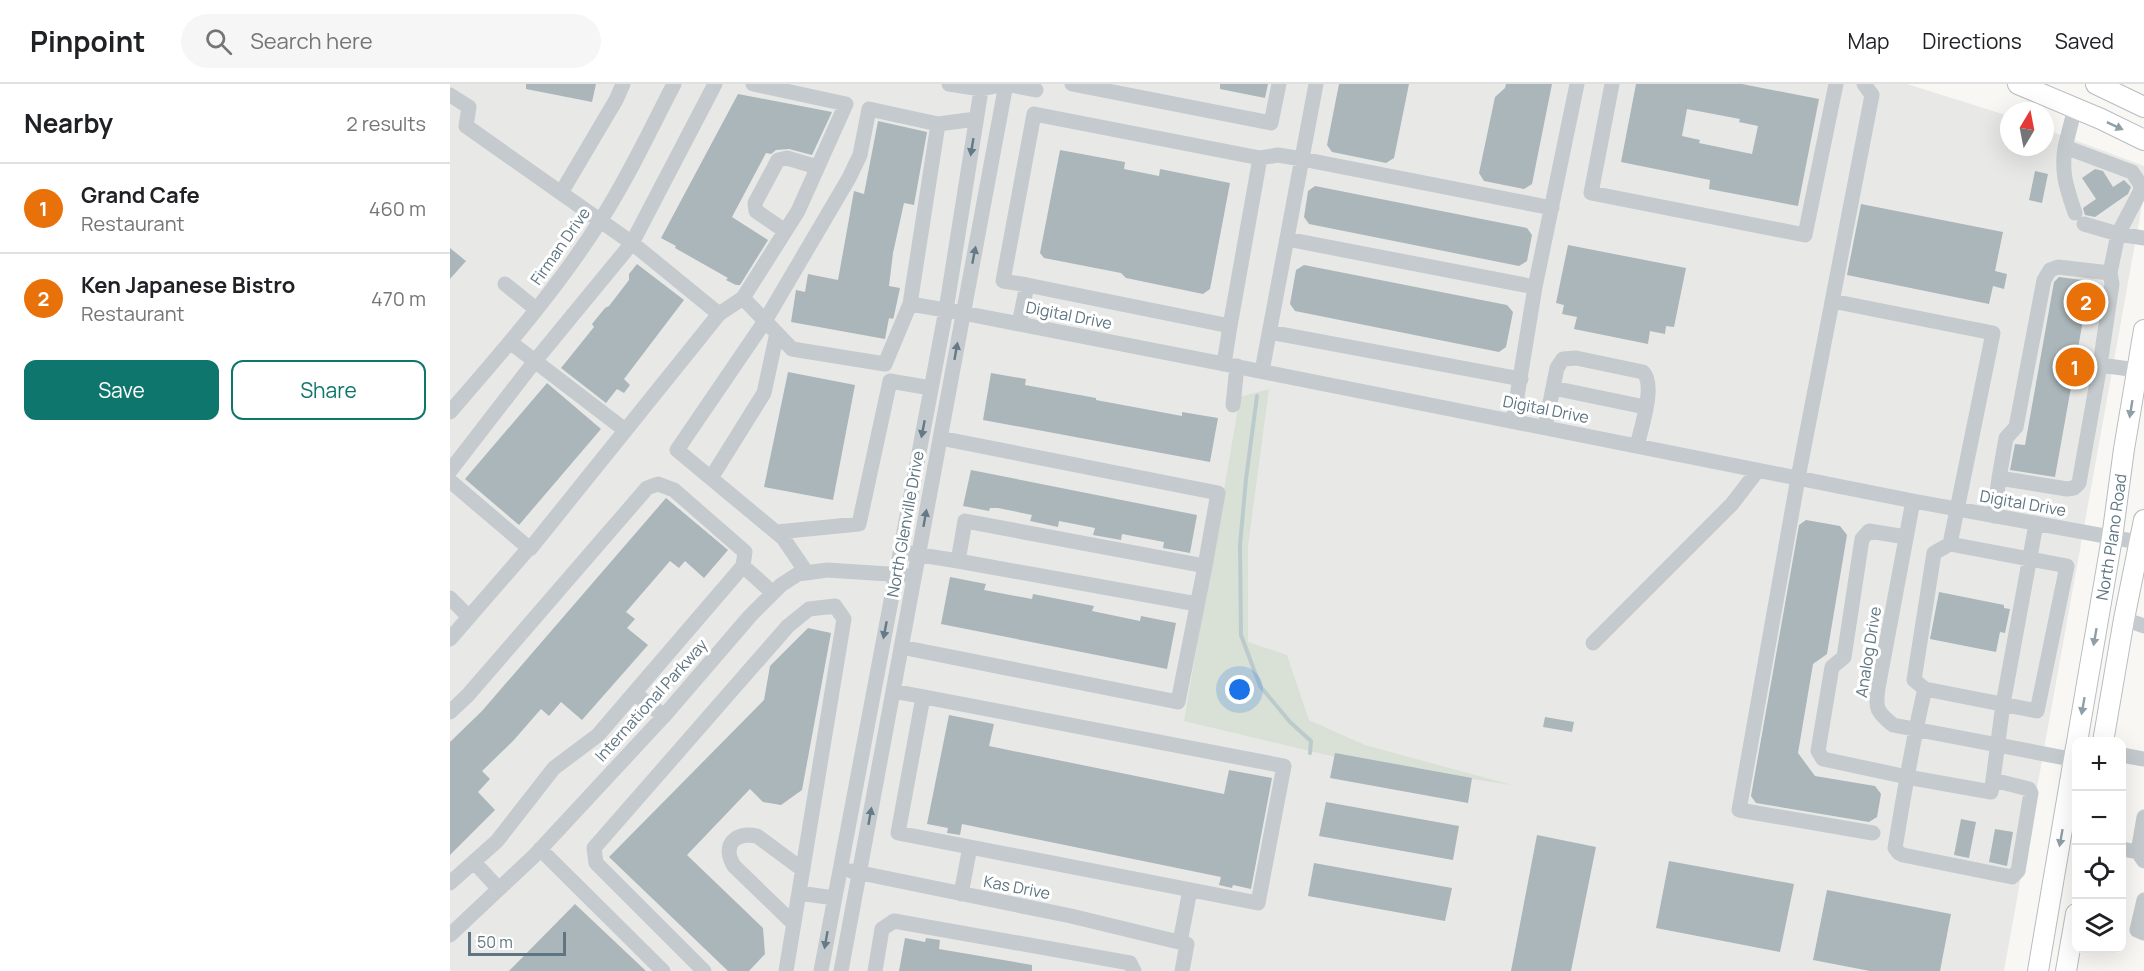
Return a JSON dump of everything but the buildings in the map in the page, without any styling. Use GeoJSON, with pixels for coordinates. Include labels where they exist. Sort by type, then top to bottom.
{"type":"FeatureCollection","features":[{"type":"Feature","properties":{"kind":"main road"},"geometry":{"type":"LineString","coordinates":[[2018,84],[2144,140]]}},
{"type":"Feature","properties":{"kind":"main road"},"geometry":{"type":"LineString","coordinates":[[2102,87],[2134,84]]}},
{"type":"Feature","properties":{"kind":"main road"},"geometry":{"type":"LineString","coordinates":[[2102,87],[2144,107]]}},
{"type":"Feature","properties":{"kind":"main road","name":"North Plano Road"},"geometry":{"type":"LineString","coordinates":[[2079,737],[2144,330]]}},
{"type":"Feature","properties":{"kind":"main road","name":"North Plano Road"},"geometry":{"type":"LineString","coordinates":[[2104,737],[2124,619],[2142,543],[2144,520]]}},
{"type":"Feature","properties":{"kind":"main road","name":"North Plano Road"},"geometry":{"type":"LineString","coordinates":[[2038,971],[2072,775]]}},
{"type":"Feature","properties":{"kind":"main road"},"geometry":{"type":"LineString","coordinates":[[2047,922],[2072,920]]}},
{"type":"Feature","properties":{"kind":"main road"},"geometry":{"type":"LineString","coordinates":[[2066,971],[2072,940]]}},
{"type":"Feature","properties":{"kind":"street"},"geometry":{"type":"LineString","coordinates":[[561,193],[616,100],[623,84]]}},
{"type":"Feature","properties":{"kind":"street","name":"Firman Drive"},"geometry":{"type":"LineString","coordinates":[[450,412],[510,342],[600,222],[674,84]]}},
{"type":"Feature","properties":{"kind":"street"},"geometry":{"type":"LineString","coordinates":[[450,471],[535,361],[632,243],[716,84]]}},
{"type":"Feature","properties":{"kind":"street"},"geometry":{"type":"LineString","coordinates":[[450,639],[529,548],[719,314],[743,298],[798,211],[846,104],[753,84]]}},
{"type":"Feature","properties":{"kind":"street"},"geometry":{"type":"LineString","coordinates":[[949,84],[982,87],[1006,84],[1037,87],[1003,280],[1230,326]]}},
{"type":"Feature","properties":{"kind":"street","name":"North Glenville Drive"},"geometry":{"type":"LineString","coordinates":[[841,971],[1006,84]]}},
{"type":"Feature","properties":{"kind":"street"},"geometry":{"type":"LineString","coordinates":[[1072,84],[1271,123],[1279,84]]}},
{"type":"Feature","properties":{"kind":"street"},"geometry":{"type":"LineString","coordinates":[[1262,371],[1316,84]]}},
{"type":"Feature","properties":{"kind":"street"},"geometry":{"type":"LineString","coordinates":[[1513,421],[1535,287],[1576,84]]}},
{"type":"Feature","properties":{"kind":"street"},"geometry":{"type":"LineString","coordinates":[[1612,84],[1591,193],[1805,235],[1836,84]]}},
{"type":"Feature","properties":{"kind":"street"},"geometry":{"type":"LineString","coordinates":[[1864,84],[1872,95],[1798,477],[1739,810],[1873,833]]}},
{"type":"Feature","properties":{"kind":"street","name":"North Glenville Drive"},"geometry":{"type":"LineString","coordinates":[[821,971],[946,310],[982,87]]}},
{"type":"Feature","properties":{"kind":"street"},"geometry":{"type":"LineString","coordinates":[[450,95],[469,107],[466,126],[632,243],[719,314]]}},
{"type":"Feature","properties":{"kind":"street"},"geometry":{"type":"LineString","coordinates":[[2075,108],[2062,164],[2063,178],[2080,219],[2118,234],[2144,238]]}},
{"type":"Feature","properties":{"kind":"street"},"geometry":{"type":"LineString","coordinates":[[807,573],[777,532],[677,450],[765,321],[849,178],[860,155],[869,109],[938,124],[976,118]]}},
{"type":"Feature","properties":{"kind":"street"},"geometry":{"type":"LineString","coordinates":[[1034,114],[1260,158],[1278,155],[1302,159],[1552,208]]}},
{"type":"Feature","properties":{"kind":"street"},"geometry":{"type":"LineString","coordinates":[[777,532],[859,524],[890,381],[885,364],[909,304],[938,124]]}},
{"type":"Feature","properties":{"kind":"street"},"geometry":{"type":"LineString","coordinates":[[1999,478],[2067,489],[2079,483],[2100,365],[2112,284],[2110,273],[2118,234],[2140,192],[2140,185],[2132,172],[2065,147]]}},
{"type":"Feature","properties":{"kind":"street"},"geometry":{"type":"LineString","coordinates":[[785,231],[756,211],[755,203],[778,160],[787,158],[817,167]]}},
{"type":"Feature","properties":{"kind":"street"},"geometry":{"type":"LineString","coordinates":[[1233,405],[1230,326],[1260,158]]}},
{"type":"Feature","properties":{"kind":"street"},"geometry":{"type":"LineString","coordinates":[[1287,238],[1535,287]]}},
{"type":"Feature","properties":{"kind":"street"},"geometry":{"type":"LineString","coordinates":[[1994,516],[2006,438],[2016,427],[2044,280],[2050,270],[2058,267],[2110,273]]}},
{"type":"Feature","properties":{"kind":"street"},"geometry":{"type":"LineString","coordinates":[[505,284],[536,309]]}},
{"type":"Feature","properties":{"kind":"street"},"geometry":{"type":"LineString","coordinates":[[1019,324],[1027,285]]}},
{"type":"Feature","properties":{"kind":"street"},"geometry":{"type":"LineString","coordinates":[[743,298],[792,349],[885,364]]}},
{"type":"Feature","properties":{"kind":"street"},"geometry":{"type":"LineString","coordinates":[[1832,301],[1993,333],[1950,544]]}},
{"type":"Feature","properties":{"kind":"street","name":"Digital Drive"},"geometry":{"type":"LineString","coordinates":[[909,304],[1262,371],[1913,501],[2142,543]]}},
{"type":"Feature","properties":{"kind":"street"},"geometry":{"type":"LineString","coordinates":[[1270,332],[1521,379]]}},
{"type":"Feature","properties":{"kind":"street"},"geometry":{"type":"LineString","coordinates":[[711,478],[764,393],[777,333]]}},
{"type":"Feature","properties":{"kind":"street"},"geometry":{"type":"LineString","coordinates":[[510,342],[625,430]]}},
{"type":"Feature","properties":{"kind":"street"},"geometry":{"type":"LineString","coordinates":[[1545,427],[1557,368],[1563,359],[1570,357],[1587,360],[1643,372],[1649,381],[1637,446]]}},
{"type":"Feature","properties":{"kind":"street"},"geometry":{"type":"LineString","coordinates":[[2100,365],[2137,370]]}},
{"type":"Feature","properties":{"kind":"street"},"geometry":{"type":"LineString","coordinates":[[890,381],[931,388]]}},
{"type":"Feature","properties":{"kind":"street"},"geometry":{"type":"LineString","coordinates":[[1553,388],[1645,407]]}},
{"type":"Feature","properties":{"kind":"street"},"geometry":{"type":"LineString","coordinates":[[901,647],[1178,702],[1205,566],[1218,493],[940,438]]}},
{"type":"Feature","properties":{"kind":"street"},"geometry":{"type":"LineString","coordinates":[[1593,643],[1732,504],[1758,470]]}},
{"type":"Feature","properties":{"kind":"street"},"geometry":{"type":"LineString","coordinates":[[450,481],[529,548]]}},
{"type":"Feature","properties":{"kind":"street"},"geometry":{"type":"LineString","coordinates":[[450,711],[468,695],[647,488],[658,484],[674,489],[744,552],[743,566],[598,735],[554,768],[497,841],[450,883]]}},
{"type":"Feature","properties":{"kind":"street","name":"Analog Drive"},"geometry":{"type":"LineString","coordinates":[[1913,501],[1875,705],[1881,715],[1893,725],[1999,745],[2072,752]]}},
{"type":"Feature","properties":{"kind":"street"},"geometry":{"type":"LineString","coordinates":[[958,561],[965,521],[1205,566]]}},
{"type":"Feature","properties":{"kind":"street"},"geometry":{"type":"LineString","coordinates":[[1906,537],[1869,531],[1862,539],[1844,657],[1832,667],[1818,751],[1823,759],[1991,792],[2003,704],[2036,524]]}},
{"type":"Feature","properties":{"kind":"street"},"geometry":{"type":"LineString","coordinates":[[1950,544],[2029,559],[2067,566],[2037,711],[1924,689],[1914,680],[1934,553],[1950,544]]}},
{"type":"Feature","properties":{"kind":"street"},"geometry":{"type":"LineString","coordinates":[[899,552],[1197,604]]}},
{"type":"Feature","properties":{"kind":"street"},"geometry":{"type":"LineString","coordinates":[[743,566],[773,593]]}},
{"type":"Feature","properties":{"kind":"street","name":"International Parkway"},"geometry":{"type":"LineString","coordinates":[[450,935],[540,849],[664,716],[750,616],[781,585],[798,574],[826,570],[914,576]]}},
{"type":"Feature","properties":{"kind":"street"},"geometry":{"type":"LineString","coordinates":[[450,598],[469,617]]}},
{"type":"Feature","properties":{"kind":"street"},"geometry":{"type":"LineString","coordinates":[[704,971],[596,863],[594,848],[788,626],[809,609],[835,606],[844,619],[786,971]]}},
{"type":"Feature","properties":{"kind":"street"},"geometry":{"type":"LineString","coordinates":[[2124,619],[2144,626]]}},
{"type":"Feature","properties":{"kind":"street"},"geometry":{"type":"LineString","coordinates":[[1924,689],[1895,848],[1899,853],[2012,877],[2018,871],[2031,793],[2029,789],[1993,780]]}},
{"type":"Feature","properties":{"kind":"street"},"geometry":{"type":"LineString","coordinates":[[893,691],[1284,766],[1258,903],[898,833],[923,697]]}},
{"type":"Feature","properties":{"kind":"street"},"geometry":{"type":"LineString","coordinates":[[634,693],[664,716]]}},
{"type":"Feature","properties":{"kind":"street"},"geometry":{"type":"LineString","coordinates":[[2126,756],[2144,759]]}},
{"type":"Feature","properties":{"kind":"street"},"geometry":{"type":"LineString","coordinates":[[2126,851],[2141,857],[2144,817]]}},
{"type":"Feature","properties":{"kind":"street"},"geometry":{"type":"LineString","coordinates":[[794,924],[734,866],[728,856],[728,849],[731,843],[740,837],[750,834],[758,836],[802,870]]}},
{"type":"Feature","properties":{"kind":"street"},"geometry":{"type":"LineString","coordinates":[[961,894],[969,847]]}},
{"type":"Feature","properties":{"kind":"street"},"geometry":{"type":"LineString","coordinates":[[540,849],[663,971]]}},
{"type":"Feature","properties":{"kind":"street"},"geometry":{"type":"LineString","coordinates":[[474,862],[499,889]]}},
{"type":"Feature","properties":{"kind":"street","name":"Kas Drive"},"geometry":{"type":"LineString","coordinates":[[839,868],[859,874],[1071,916],[1183,943]]}},
{"type":"Feature","properties":{"kind":"street"},"geometry":{"type":"LineString","coordinates":[[1182,971],[1190,890]]}},
{"type":"Feature","properties":{"kind":"street"},"geometry":{"type":"LineString","coordinates":[[799,892],[834,898]]}},
{"type":"Feature","properties":{"kind":"street"},"geometry":{"type":"LineString","coordinates":[[2144,900],[2137,930],[2144,933]]}},
{"type":"Feature","properties":{"kind":"street"},"geometry":{"type":"LineString","coordinates":[[875,971],[882,929],[894,921],[1130,963],[1134,971]]}},
{"type":"Feature","properties":{"kind":"shaded area"},"geometry":{"type":"Polygon","coordinates":[[[450,84],[1907,84],[2000,113],[2000,156],[2054,156],[2054,132],[2144,166],[2144,194],[2004,971],[450,971],[450,84]]]}},
{"type":"Feature","properties":{"kind":"shaded area"},"geometry":{"type":"Polygon","coordinates":[[[1269,389],[1248,546],[1248,642],[1287,655],[1309,720],[1365,745],[1512,785],[1356,762],[1184,721],[1240,397],[1269,389]]]}},
{"type":"Feature","properties":{"kind":"waterway"},"geometry":{"type":"LineString","coordinates":[[1257,396],[1240,545],[1241,635],[1260,686],[1290,722],[1311,741],[1310,753]]}},
{"type":"Feature","properties":{"kind":"place","name":"Ken Japanese Bistro"},"geometry":{"type":"Point","coordinates":[2086,302]}},
{"type":"Feature","properties":{"kind":"place","name":"Grand Cafe"},"geometry":{"type":"Point","coordinates":[2075,367]}}]}
